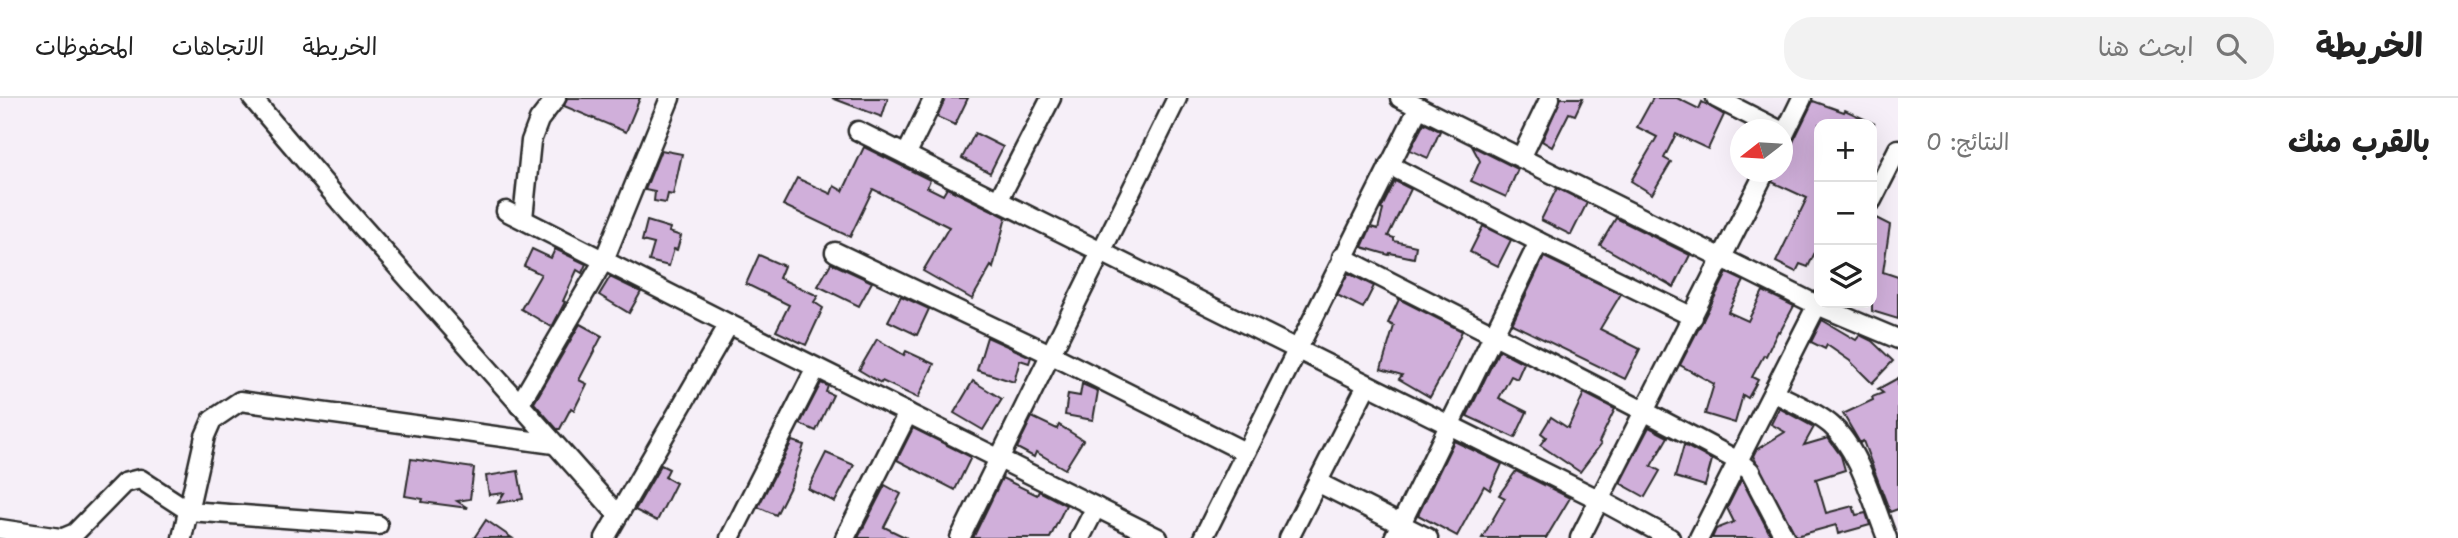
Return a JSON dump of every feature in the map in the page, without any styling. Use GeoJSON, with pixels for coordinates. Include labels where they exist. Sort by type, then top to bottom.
{"type":"FeatureCollection","features":[{"type":"Feature","properties":{"kind":"street"},"geometry":{"type":"LineString","coordinates":[[252,98],[342,204],[618,515]]}},
{"type":"Feature","properties":{"kind":"street"},"geometry":{"type":"LineString","coordinates":[[556,98],[539,120],[531,141],[515,215],[1158,538]]}},
{"type":"Feature","properties":{"kind":"street"},"geometry":{"type":"LineString","coordinates":[[519,405],[604,260],[670,98]]}},
{"type":"Feature","properties":{"kind":"street"},"geometry":{"type":"LineString","coordinates":[[906,155],[934,98]]}},
{"type":"Feature","properties":{"kind":"street"},"geometry":{"type":"LineString","coordinates":[[998,201],[1051,98]]}},
{"type":"Feature","properties":{"kind":"street"},"geometry":{"type":"LineString","coordinates":[[960,538],[1177,98]]}},
{"type":"Feature","properties":{"kind":"street"},"geometry":{"type":"LineString","coordinates":[[1400,98],[1814,301]]}},
{"type":"Feature","properties":{"kind":"street"},"geometry":{"type":"LineString","coordinates":[[1521,158],[1550,98]]}},
{"type":"Feature","properties":{"kind":"street"},"geometry":{"type":"LineString","coordinates":[[1716,98],[1757,119]]}},
{"type":"Feature","properties":{"kind":"street"},"geometry":{"type":"LineString","coordinates":[[1790,119],[1802,98]]}},
{"type":"Feature","properties":{"kind":"street"},"geometry":{"type":"LineString","coordinates":[[1203,538],[1419,107]]}},
{"type":"Feature","properties":{"kind":"street"},"geometry":{"type":"LineString","coordinates":[[858,131],[1600,499],[1670,538]]}},
{"type":"Feature","properties":{"kind":"street"},"geometry":{"type":"LineString","coordinates":[[1877,191],[1897,155]]}},
{"type":"Feature","properties":{"kind":"street"},"geometry":{"type":"LineString","coordinates":[[1389,165],[1693,317]]}},
{"type":"Feature","properties":{"kind":"street"},"geometry":{"type":"LineString","coordinates":[[1580,538],[1760,182]]}},
{"type":"Feature","properties":{"kind":"street"},"geometry":{"type":"LineString","coordinates":[[1397,531],[1539,242]]}},
{"type":"Feature","properties":{"kind":"street"},"geometry":{"type":"LineString","coordinates":[[835,252],[1050,354],[1245,452]]}},
{"type":"Feature","properties":{"kind":"street"},"geometry":{"type":"LineString","coordinates":[[1342,257],[1493,336],[1645,410],[1738,461],[1750,471],[1785,538]]}},
{"type":"Feature","properties":{"kind":"street"},"geometry":{"type":"LineString","coordinates":[[1699,538],[1815,308]]}},
{"type":"Feature","properties":{"kind":"street"},"geometry":{"type":"LineString","coordinates":[[1829,308],[1898,339]]}},
{"type":"Feature","properties":{"kind":"street"},"geometry":{"type":"LineString","coordinates":[[605,538],[729,324]]}},
{"type":"Feature","properties":{"kind":"street"},"geometry":{"type":"LineString","coordinates":[[730,538],[816,368]]}},
{"type":"Feature","properties":{"kind":"street"},"geometry":{"type":"LineString","coordinates":[[1289,538],[1367,384]]}},
{"type":"Feature","properties":{"kind":"street"},"geometry":{"type":"LineString","coordinates":[[1773,392],[1829,424],[1844,438],[1887,538]]}},
{"type":"Feature","properties":{"kind":"street"},"geometry":{"type":"LineString","coordinates":[[182,538],[205,436],[212,420],[240,401],[554,444]]}},
{"type":"Feature","properties":{"kind":"street"},"geometry":{"type":"LineString","coordinates":[[845,538],[908,413]]}},
{"type":"Feature","properties":{"kind":"street"},"geometry":{"type":"LineString","coordinates":[[0,529],[61,538],[75,533],[124,483],[141,479],[189,511],[378,525]]}},
{"type":"Feature","properties":{"kind":"street"},"geometry":{"type":"LineString","coordinates":[[1318,482],[1397,531],[1428,538]]}},
{"type":"Feature","properties":{"kind":"street"},"geometry":{"type":"LineString","coordinates":[[1080,538],[1096,507]]}},
{"type":"Feature","properties":{"kind":"building"},"geometry":{"type":"Polygon","coordinates":[[[567,98],[640,98],[626,132],[564,106],[567,98]]]}},
{"type":"Feature","properties":{"kind":"building"},"geometry":{"type":"Polygon","coordinates":[[[832,98],[888,98],[882,117],[832,98]]]}},
{"type":"Feature","properties":{"kind":"building"},"geometry":{"type":"Polygon","coordinates":[[[945,98],[968,98],[955,125],[937,117],[945,98]]]}},
{"type":"Feature","properties":{"kind":"building"},"geometry":{"type":"Polygon","coordinates":[[[1561,98],[1583,98],[1575,115],[1569,113],[1552,147],[1542,141],[1561,98]]]}},
{"type":"Feature","properties":{"kind":"building"},"geometry":{"type":"Polygon","coordinates":[[[1653,98],[1677,98],[1699,109],[1702,102],[1724,115],[1708,149],[1676,134],[1664,158],[1671,162],[1652,194],[1631,181],[1657,137],[1637,127],[1653,98]]]}},
{"type":"Feature","properties":{"kind":"building"},"geometry":{"type":"Polygon","coordinates":[[[1813,101],[1844,112],[1845,110],[1864,119],[1814,119],[1814,254],[1808,267],[1800,264],[1796,272],[1776,262],[1807,198],[1772,182],[1793,182],[1793,142],[1813,101]]]}},
{"type":"Feature","properties":{"kind":"building"},"geometry":{"type":"Polygon","coordinates":[[[1424,123],[1440,131],[1428,158],[1410,150],[1424,123]]]}},
{"type":"Feature","properties":{"kind":"building"},"geometry":{"type":"Polygon","coordinates":[[[975,133],[1003,147],[990,173],[962,158],[975,133]]]}},
{"type":"Feature","properties":{"kind":"building"},"geometry":{"type":"Polygon","coordinates":[[[1472,146],[1518,169],[1506,197],[1471,181],[1480,161],[1472,146]]]}},
{"type":"Feature","properties":{"kind":"building"},"geometry":{"type":"Polygon","coordinates":[[[864,147],[930,180],[927,187],[943,195],[947,188],[1006,217],[993,268],[991,266],[972,299],[923,271],[949,227],[873,189],[850,237],[783,205],[797,178],[831,194],[834,186],[843,191],[864,147]]]}},
{"type":"Feature","properties":{"kind":"building"},"geometry":{"type":"Polygon","coordinates":[[[661,150],[682,154],[673,195],[668,194],[666,203],[654,201],[655,192],[645,190],[661,150]]]}},
{"type":"Feature","properties":{"kind":"building"},"geometry":{"type":"Polygon","coordinates":[[[1395,181],[1411,189],[1388,236],[1394,238],[1394,241],[1416,246],[1414,258],[1390,253],[1389,255],[1362,247],[1371,227],[1378,229],[1383,210],[1381,209],[1395,181]]]}},
{"type":"Feature","properties":{"kind":"building"},"geometry":{"type":"Polygon","coordinates":[[[1557,188],[1587,203],[1571,235],[1541,220],[1557,188]]]}},
{"type":"Feature","properties":{"kind":"building"},"geometry":{"type":"Polygon","coordinates":[[[1616,218],[1690,255],[1674,287],[1600,245],[1616,218]]]}},
{"type":"Feature","properties":{"kind":"building"},"geometry":{"type":"Polygon","coordinates":[[[1877,218],[1890,225],[1883,272],[1898,277],[1898,319],[1872,311],[1872,308],[1877,308],[1877,218]]]}},
{"type":"Feature","properties":{"kind":"building"},"geometry":{"type":"Polygon","coordinates":[[[647,221],[670,228],[669,232],[681,236],[669,266],[649,261],[654,244],[642,241],[647,221]]]}},
{"type":"Feature","properties":{"kind":"building"},"geometry":{"type":"Polygon","coordinates":[[[1483,226],[1511,240],[1498,266],[1470,252],[1483,226]]]}},
{"type":"Feature","properties":{"kind":"building"},"geometry":{"type":"Polygon","coordinates":[[[532,249],[551,258],[555,249],[586,264],[582,273],[577,270],[552,327],[521,309],[541,274],[524,266],[532,249]]]}},
{"type":"Feature","properties":{"kind":"building"},"geometry":{"type":"Polygon","coordinates":[[[759,255],[784,266],[779,278],[818,296],[814,302],[823,308],[806,345],[776,331],[789,305],[746,284],[759,255]]]}},
{"type":"Feature","properties":{"kind":"building"},"geometry":{"type":"Polygon","coordinates":[[[1544,257],[1621,294],[1600,329],[1640,349],[1625,379],[1512,324],[1544,257]]]}},
{"type":"Feature","properties":{"kind":"building"},"geometry":{"type":"Polygon","coordinates":[[[831,263],[872,282],[859,306],[818,286],[831,263]]]}},
{"type":"Feature","properties":{"kind":"building"},"geometry":{"type":"Polygon","coordinates":[[[1348,273],[1374,286],[1363,308],[1337,295],[1348,273]]]}},
{"type":"Feature","properties":{"kind":"building"},"geometry":{"type":"Polygon","coordinates":[[[1727,273],[1744,281],[1728,312],[1748,321],[1763,291],[1794,306],[1752,377],[1758,380],[1748,398],[1743,395],[1735,423],[1705,414],[1714,384],[1680,365],[1727,273]]]}},
{"type":"Feature","properties":{"kind":"building"},"geometry":{"type":"Polygon","coordinates":[[[610,277],[641,292],[629,313],[599,295],[610,277]]]}},
{"type":"Feature","properties":{"kind":"building"},"geometry":{"type":"Polygon","coordinates":[[[901,296],[929,309],[917,335],[888,321],[901,296]]]}},
{"type":"Feature","properties":{"kind":"building"},"geometry":{"type":"Polygon","coordinates":[[[1399,299],[1462,331],[1430,397],[1399,379],[1402,375],[1381,369],[1394,326],[1388,323],[1399,299]]]}},
{"type":"Feature","properties":{"kind":"building"},"geometry":{"type":"Polygon","coordinates":[[[1822,320],[1856,340],[1860,335],[1872,341],[1893,361],[1872,383],[1850,361],[1827,345],[1825,349],[1811,342],[1822,320]]]}},
{"type":"Feature","properties":{"kind":"building"},"geometry":{"type":"Polygon","coordinates":[[[580,324],[602,336],[579,380],[587,384],[574,410],[571,408],[560,429],[557,429],[534,403],[580,324]]]}},
{"type":"Feature","properties":{"kind":"building"},"geometry":{"type":"Polygon","coordinates":[[[987,337],[1031,357],[1029,363],[1020,360],[1014,382],[977,370],[987,337]]]}},
{"type":"Feature","properties":{"kind":"building"},"geometry":{"type":"Polygon","coordinates":[[[877,339],[904,355],[906,351],[934,364],[918,398],[882,381],[881,383],[859,370],[877,339]]]}},
{"type":"Feature","properties":{"kind":"building"},"geometry":{"type":"Polygon","coordinates":[[[1499,350],[1524,363],[1517,379],[1511,376],[1499,398],[1527,412],[1515,438],[1467,416],[1499,350]]]}},
{"type":"Feature","properties":{"kind":"building"},"geometry":{"type":"Polygon","coordinates":[[[1898,378],[1898,509],[1890,512],[1863,441],[1860,443],[1843,414],[1873,400],[1872,397],[1883,393],[1878,389],[1898,378]]]}},
{"type":"Feature","properties":{"kind":"building"},"geometry":{"type":"Polygon","coordinates":[[[973,381],[1002,399],[983,430],[954,413],[973,381]]]}},
{"type":"Feature","properties":{"kind":"building"},"geometry":{"type":"Polygon","coordinates":[[[821,383],[828,386],[826,392],[833,395],[816,431],[800,424],[821,383]]]}},
{"type":"Feature","properties":{"kind":"building"},"geometry":{"type":"Polygon","coordinates":[[[1082,384],[1098,391],[1093,420],[1065,415],[1068,394],[1080,396],[1082,384]]]}},
{"type":"Feature","properties":{"kind":"building"},"geometry":{"type":"Polygon","coordinates":[[[1584,393],[1615,409],[1599,442],[1601,444],[1580,472],[1540,445],[1546,437],[1541,433],[1551,417],[1568,428],[1584,393]]]}},
{"type":"Feature","properties":{"kind":"building"},"geometry":{"type":"Polygon","coordinates":[[[1779,408],[1814,427],[1804,445],[1828,438],[1841,456],[1845,470],[1816,479],[1826,513],[1853,506],[1856,515],[1866,513],[1870,525],[1838,534],[1836,525],[1796,536],[1753,456],[1756,450],[1785,432],[1771,424],[1779,408]]]}},
{"type":"Feature","properties":{"kind":"building"},"geometry":{"type":"Polygon","coordinates":[[[1032,417],[1057,429],[1059,425],[1083,440],[1065,469],[1036,452],[1034,457],[1017,448],[1032,417]]]}},
{"type":"Feature","properties":{"kind":"building"},"geometry":{"type":"Polygon","coordinates":[[[1649,427],[1668,437],[1651,466],[1660,471],[1645,497],[1620,483],[1649,427]]]}},
{"type":"Feature","properties":{"kind":"building"},"geometry":{"type":"Polygon","coordinates":[[[913,428],[971,457],[955,490],[897,460],[913,428]]]}},
{"type":"Feature","properties":{"kind":"building"},"geometry":{"type":"Polygon","coordinates":[[[792,441],[804,445],[791,485],[776,515],[758,507],[792,441]]]}},
{"type":"Feature","properties":{"kind":"building"},"geometry":{"type":"Polygon","coordinates":[[[1454,441],[1502,464],[1490,490],[1484,486],[1457,536],[1418,515],[1454,441]]]}},
{"type":"Feature","properties":{"kind":"building"},"geometry":{"type":"Polygon","coordinates":[[[1684,445],[1712,460],[1705,486],[1675,477],[1684,445]]]}},
{"type":"Feature","properties":{"kind":"building"},"geometry":{"type":"Polygon","coordinates":[[[826,453],[854,465],[835,502],[808,489],[826,453]]]}},
{"type":"Feature","properties":{"kind":"building"},"geometry":{"type":"Polygon","coordinates":[[[411,459],[474,468],[470,499],[457,501],[468,508],[422,502],[423,499],[405,496],[411,459]]]}},
{"type":"Feature","properties":{"kind":"building"},"geometry":{"type":"Polygon","coordinates":[[[661,465],[669,469],[665,477],[676,483],[657,521],[635,510],[661,465]]]}},
{"type":"Feature","properties":{"kind":"building"},"geometry":{"type":"Polygon","coordinates":[[[518,471],[523,499],[498,503],[504,493],[489,495],[486,476],[518,471]]]}},
{"type":"Feature","properties":{"kind":"building"},"geometry":{"type":"Polygon","coordinates":[[[1516,471],[1570,498],[1546,538],[1482,538],[1505,498],[1499,495],[1516,471]]]}},
{"type":"Feature","properties":{"kind":"building"},"geometry":{"type":"Polygon","coordinates":[[[1002,478],[1037,495],[1039,491],[1066,505],[1050,538],[973,538],[1002,478]]]}},
{"type":"Feature","properties":{"kind":"building"},"geometry":{"type":"Polygon","coordinates":[[[1741,480],[1772,538],[1712,538],[1716,529],[1734,522],[1727,508],[1741,480]]]}},
{"type":"Feature","properties":{"kind":"building"},"geometry":{"type":"Polygon","coordinates":[[[885,485],[901,494],[884,527],[907,538],[858,538],[885,485]]]}},
{"type":"Feature","properties":{"kind":"building"},"geometry":{"type":"Polygon","coordinates":[[[486,520],[512,538],[474,538],[486,520]]]}}]}
